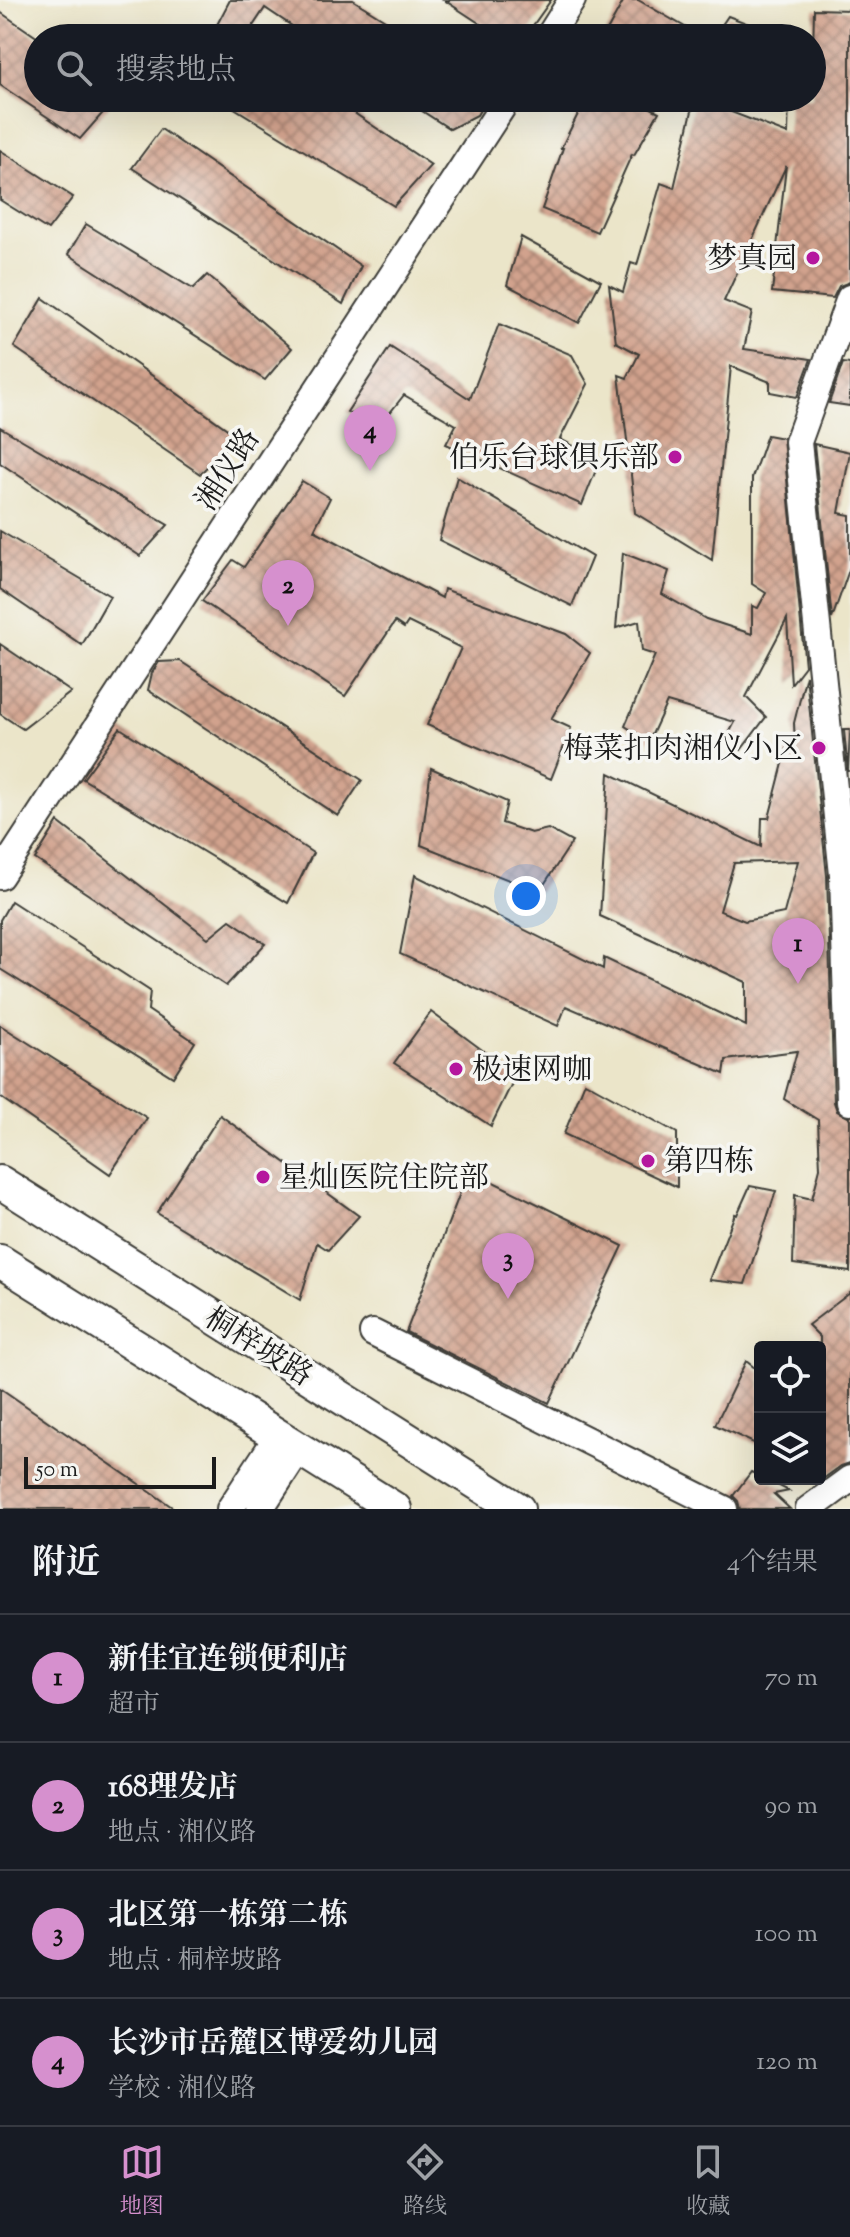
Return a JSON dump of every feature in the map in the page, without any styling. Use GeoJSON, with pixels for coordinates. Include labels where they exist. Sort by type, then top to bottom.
{"type":"FeatureCollection","features":[{"type":"Feature","properties":{"kind":"main road","name":"桐梓坡路"},"geometry":{"type":"LineString","coordinates":[[0,1182],[518,1509]]}},
{"type":"Feature","properties":{"kind":"main road"},"geometry":{"type":"LineString","coordinates":[[0,1261],[395,1509]]}},
{"type":"Feature","properties":{"kind":"street"},"geometry":{"type":"LineString","coordinates":[[557,24],[572,0]]}},
{"type":"Feature","properties":{"kind":"street","name":"湘仪路"},"geometry":{"type":"LineString","coordinates":[[0,876],[499,112]]}},
{"type":"Feature","properties":{"kind":"street"},"geometry":{"type":"LineString","coordinates":[[850,298],[798,442],[843,875],[850,1102]]}},
{"type":"Feature","properties":{"kind":"street"},"geometry":{"type":"LineString","coordinates":[[373,1333],[724,1509]]}},
{"type":"Feature","properties":{"kind":"street"},"geometry":{"type":"LineString","coordinates":[[230,1509],[289,1442]]}},
{"type":"Feature","properties":{"kind":"street"},"geometry":{"type":"LineString","coordinates":[[260,1509],[289,1442]]}},
{"type":"Feature","properties":{"kind":"street"},"geometry":{"type":"LineString","coordinates":[[809,1509],[850,1479]]}},
{"type":"Feature","properties":{"kind":"building"},"geometry":{"type":"Polygon","coordinates":[[[230,0],[353,0],[392,24],[289,24],[265,8],[254,24],[217,24],[230,0]]]}},
{"type":"Feature","properties":{"kind":"building"},"geometry":{"type":"Polygon","coordinates":[[[444,0],[551,0],[534,24],[481,24],[444,0]]]}},
{"type":"Feature","properties":{"kind":"building"},"geometry":{"type":"Polygon","coordinates":[[[624,0],[638,0],[680,24],[611,24],[624,0]]]}},
{"type":"Feature","properties":{"kind":"building"},"geometry":{"type":"Polygon","coordinates":[[[814,9],[850,10],[850,282],[839,286],[833,298],[772,292],[786,166],[724,301],[752,312],[744,349],[811,359],[797,397],[770,392],[770,382],[731,366],[712,560],[635,513],[631,475],[633,457],[629,456],[619,375],[627,378],[639,354],[616,342],[609,285],[623,292],[631,263],[637,265],[661,183],[674,188],[692,112],[731,112],[788,134],[789,112],[826,112],[826,24],[814,24],[814,9]]]}},
{"type":"Feature","properties":{"kind":"building"},"geometry":{"type":"Polygon","coordinates":[[[0,12],[24,28],[24,101],[0,85],[0,12]]]}},
{"type":"Feature","properties":{"kind":"building"},"geometry":{"type":"Polygon","coordinates":[[[728,16],[749,24],[723,24],[728,16]]]}},
{"type":"Feature","properties":{"kind":"building"},"geometry":{"type":"Polygon","coordinates":[[[40,112],[104,112],[80,139],[40,112]]]}},
{"type":"Feature","properties":{"kind":"building"},"geometry":{"type":"Polygon","coordinates":[[[241,112],[353,112],[431,165],[394,206],[241,112]]]}},
{"type":"Feature","properties":{"kind":"building"},"geometry":{"type":"Polygon","coordinates":[[[424,112],[479,112],[477,115],[450,129],[424,112]]]}},
{"type":"Feature","properties":{"kind":"building"},"geometry":{"type":"Polygon","coordinates":[[[579,112],[659,112],[632,154],[597,232],[542,209],[561,148],[579,112]]]}},
{"type":"Feature","properties":{"kind":"building"},"geometry":{"type":"Polygon","coordinates":[[[161,129],[361,266],[343,304],[132,168],[161,129]]]}},
{"type":"Feature","properties":{"kind":"building"},"geometry":{"type":"Polygon","coordinates":[[[0,150],[73,197],[48,230],[0,200],[0,150]]]}},
{"type":"Feature","properties":{"kind":"building"},"geometry":{"type":"Polygon","coordinates":[[[86,224],[193,289],[207,275],[292,348],[265,380],[68,254],[86,224]]]}},
{"type":"Feature","properties":{"kind":"building"},"geometry":{"type":"Polygon","coordinates":[[[521,237],[601,281],[579,323],[507,285],[521,237]]]}},
{"type":"Feature","properties":{"kind":"building"},"geometry":{"type":"Polygon","coordinates":[[[43,298],[237,436],[200,474],[14,347],[43,298]]]}},
{"type":"Feature","properties":{"kind":"building"},"geometry":{"type":"Polygon","coordinates":[[[499,324],[572,355],[588,384],[560,439],[600,460],[582,505],[446,444],[456,425],[404,395],[377,429],[347,412],[390,347],[470,399],[499,324]]]}},
{"type":"Feature","properties":{"kind":"building"},"geometry":{"type":"Polygon","coordinates":[[[843,363],[850,364],[850,406],[829,403],[843,363]]]}},
{"type":"Feature","properties":{"kind":"building"},"geometry":{"type":"Polygon","coordinates":[[[0,427],[168,525],[140,556],[0,463],[0,427]]]}},
{"type":"Feature","properties":{"kind":"building"},"geometry":{"type":"Polygon","coordinates":[[[767,435],[783,438],[805,666],[791,684],[787,619],[746,697],[766,717],[741,750],[724,743],[735,722],[667,702],[649,741],[625,726],[655,655],[642,651],[639,621],[616,628],[623,553],[669,571],[662,594],[706,619],[752,634],[752,606],[758,608],[766,593],[752,584],[752,478],[767,435]]]}},
{"type":"Feature","properties":{"kind":"building"},"geometry":{"type":"Polygon","coordinates":[[[814,444],[850,452],[839,513],[850,515],[850,567],[832,619],[814,444]]]}},
{"type":"Feature","properties":{"kind":"building"},"geometry":{"type":"Polygon","coordinates":[[[457,477],[592,557],[572,606],[439,540],[457,477]]]}},
{"type":"Feature","properties":{"kind":"building"},"geometry":{"type":"Polygon","coordinates":[[[302,481],[330,498],[314,530],[442,598],[444,589],[566,634],[590,653],[551,719],[571,728],[551,779],[427,725],[461,648],[408,622],[404,628],[395,622],[345,696],[202,601],[233,560],[244,567],[302,481]]]}},
{"type":"Feature","properties":{"kind":"building"},"geometry":{"type":"Polygon","coordinates":[[[0,531],[110,596],[82,645],[0,589],[0,531]]]}},
{"type":"Feature","properties":{"kind":"building"},"geometry":{"type":"Polygon","coordinates":[[[0,644],[71,692],[23,729],[0,714],[0,644]]]}},
{"type":"Feature","properties":{"kind":"building"},"geometry":{"type":"Polygon","coordinates":[[[180,661],[362,780],[338,816],[148,690],[152,673],[159,662],[180,661]]]}},
{"type":"Feature","properties":{"kind":"building"},"geometry":{"type":"Polygon","coordinates":[[[806,675],[827,876],[834,1102],[837,1111],[850,1118],[850,1272],[793,1264],[795,1195],[812,1199],[820,1168],[818,1120],[784,1099],[797,1051],[726,1060],[724,1074],[566,1006],[558,1026],[400,954],[415,875],[603,969],[604,958],[746,1026],[746,982],[600,916],[609,773],[761,847],[762,818],[769,818],[789,740],[795,746],[794,723],[806,675]],[[798,861],[734,863],[720,911],[745,921],[784,913],[798,861]]]}},
{"type":"Feature","properties":{"kind":"building"},"geometry":{"type":"Polygon","coordinates":[[[120,728],[313,853],[288,903],[83,779],[120,728]]]}},
{"type":"Feature","properties":{"kind":"building"},"geometry":{"type":"Polygon","coordinates":[[[844,730],[850,730],[848,772],[844,730]]]}},
{"type":"Feature","properties":{"kind":"building"},"geometry":{"type":"Polygon","coordinates":[[[431,768],[507,802],[502,823],[531,833],[548,829],[572,842],[539,892],[421,845],[431,768]]]}},
{"type":"Feature","properties":{"kind":"building"},"geometry":{"type":"Polygon","coordinates":[[[58,822],[208,938],[230,920],[265,944],[226,986],[35,859],[58,822]]]}},
{"type":"Feature","properties":{"kind":"building"},"geometry":{"type":"Polygon","coordinates":[[[11,901],[150,991],[148,1010],[195,1042],[173,1077],[0,969],[0,920],[11,901]]]}},
{"type":"Feature","properties":{"kind":"building","name":"极速网咖"},"geometry":{"type":"Polygon","coordinates":[[[431,1012],[516,1075],[491,1126],[394,1063],[431,1012]]]}},
{"type":"Feature","properties":{"kind":"building"},"geometry":{"type":"Polygon","coordinates":[[[0,1025],[147,1118],[110,1174],[0,1097],[0,1025]]]}},
{"type":"Feature","properties":{"kind":"building","name":"第四栋"},"geometry":{"type":"Polygon","coordinates":[[[585,1082],[677,1133],[677,1187],[564,1134],[585,1082]]]}},
{"type":"Feature","properties":{"kind":"building"},"geometry":{"type":"Polygon","coordinates":[[[220,1115],[359,1216],[328,1250],[317,1243],[300,1300],[157,1213],[220,1115]]]}},
{"type":"Feature","properties":{"kind":"building"},"geometry":{"type":"Polygon","coordinates":[[[469,1170],[623,1246],[549,1403],[406,1332],[469,1170]]]}},
{"type":"Feature","properties":{"kind":"building"},"geometry":{"type":"Polygon","coordinates":[[[750,1186],[776,1191],[745,1284],[709,1280],[735,1214],[750,1186]]]}},
{"type":"Feature","properties":{"kind":"building"},"geometry":{"type":"Polygon","coordinates":[[[850,1293],[850,1463],[826,1477],[826,1341],[820,1341],[808,1325],[850,1293]]]}},
{"type":"Feature","properties":{"kind":"building"},"geometry":{"type":"Polygon","coordinates":[[[746,1361],[754,1367],[754,1443],[715,1425],[746,1361]]]}},
{"type":"Feature","properties":{"kind":"building"},"geometry":{"type":"Polygon","coordinates":[[[0,1388],[175,1509],[0,1509],[0,1388]]]}},
{"type":"Feature","properties":{"kind":"building"},"geometry":{"type":"Polygon","coordinates":[[[751,1472],[754,1473],[754,1485],[778,1485],[789,1491],[774,1494],[790,1509],[740,1509],[733,1496],[751,1472]]]}},
{"type":"Feature","properties":{"kind":"place","name":"梦真园"},"geometry":{"type":"Point","coordinates":[813,258]}},
{"type":"Feature","properties":{"kind":"place","name":"伯乐台球俱乐部"},"geometry":{"type":"Point","coordinates":[675,457]}},
{"type":"Feature","properties":{"kind":"place","name":"长沙市岳麓区博爱幼儿园"},"geometry":{"type":"Point","coordinates":[370,471]}},
{"type":"Feature","properties":{"kind":"place","name":"168理发店"},"geometry":{"type":"Point","coordinates":[288,626]}},
{"type":"Feature","properties":{"kind":"place","name":"梅菜扣肉湘仪小区"},"geometry":{"type":"Point","coordinates":[819,748]}},
{"type":"Feature","properties":{"kind":"place","name":"新佳宜连锁便利店"},"geometry":{"type":"Point","coordinates":[798,984]}},
{"type":"Feature","properties":{"kind":"place","name":"极速网咖"},"geometry":{"type":"Point","coordinates":[456,1069]}},
{"type":"Feature","properties":{"kind":"place","name":"第四栋"},"geometry":{"type":"Point","coordinates":[648,1161]}},
{"type":"Feature","properties":{"kind":"place","name":"星灿医院住院部"},"geometry":{"type":"Point","coordinates":[263,1177]}},
{"type":"Feature","properties":{"kind":"place","name":"北区第一栋第二栋"},"geometry":{"type":"Point","coordinates":[508,1299]}}]}
